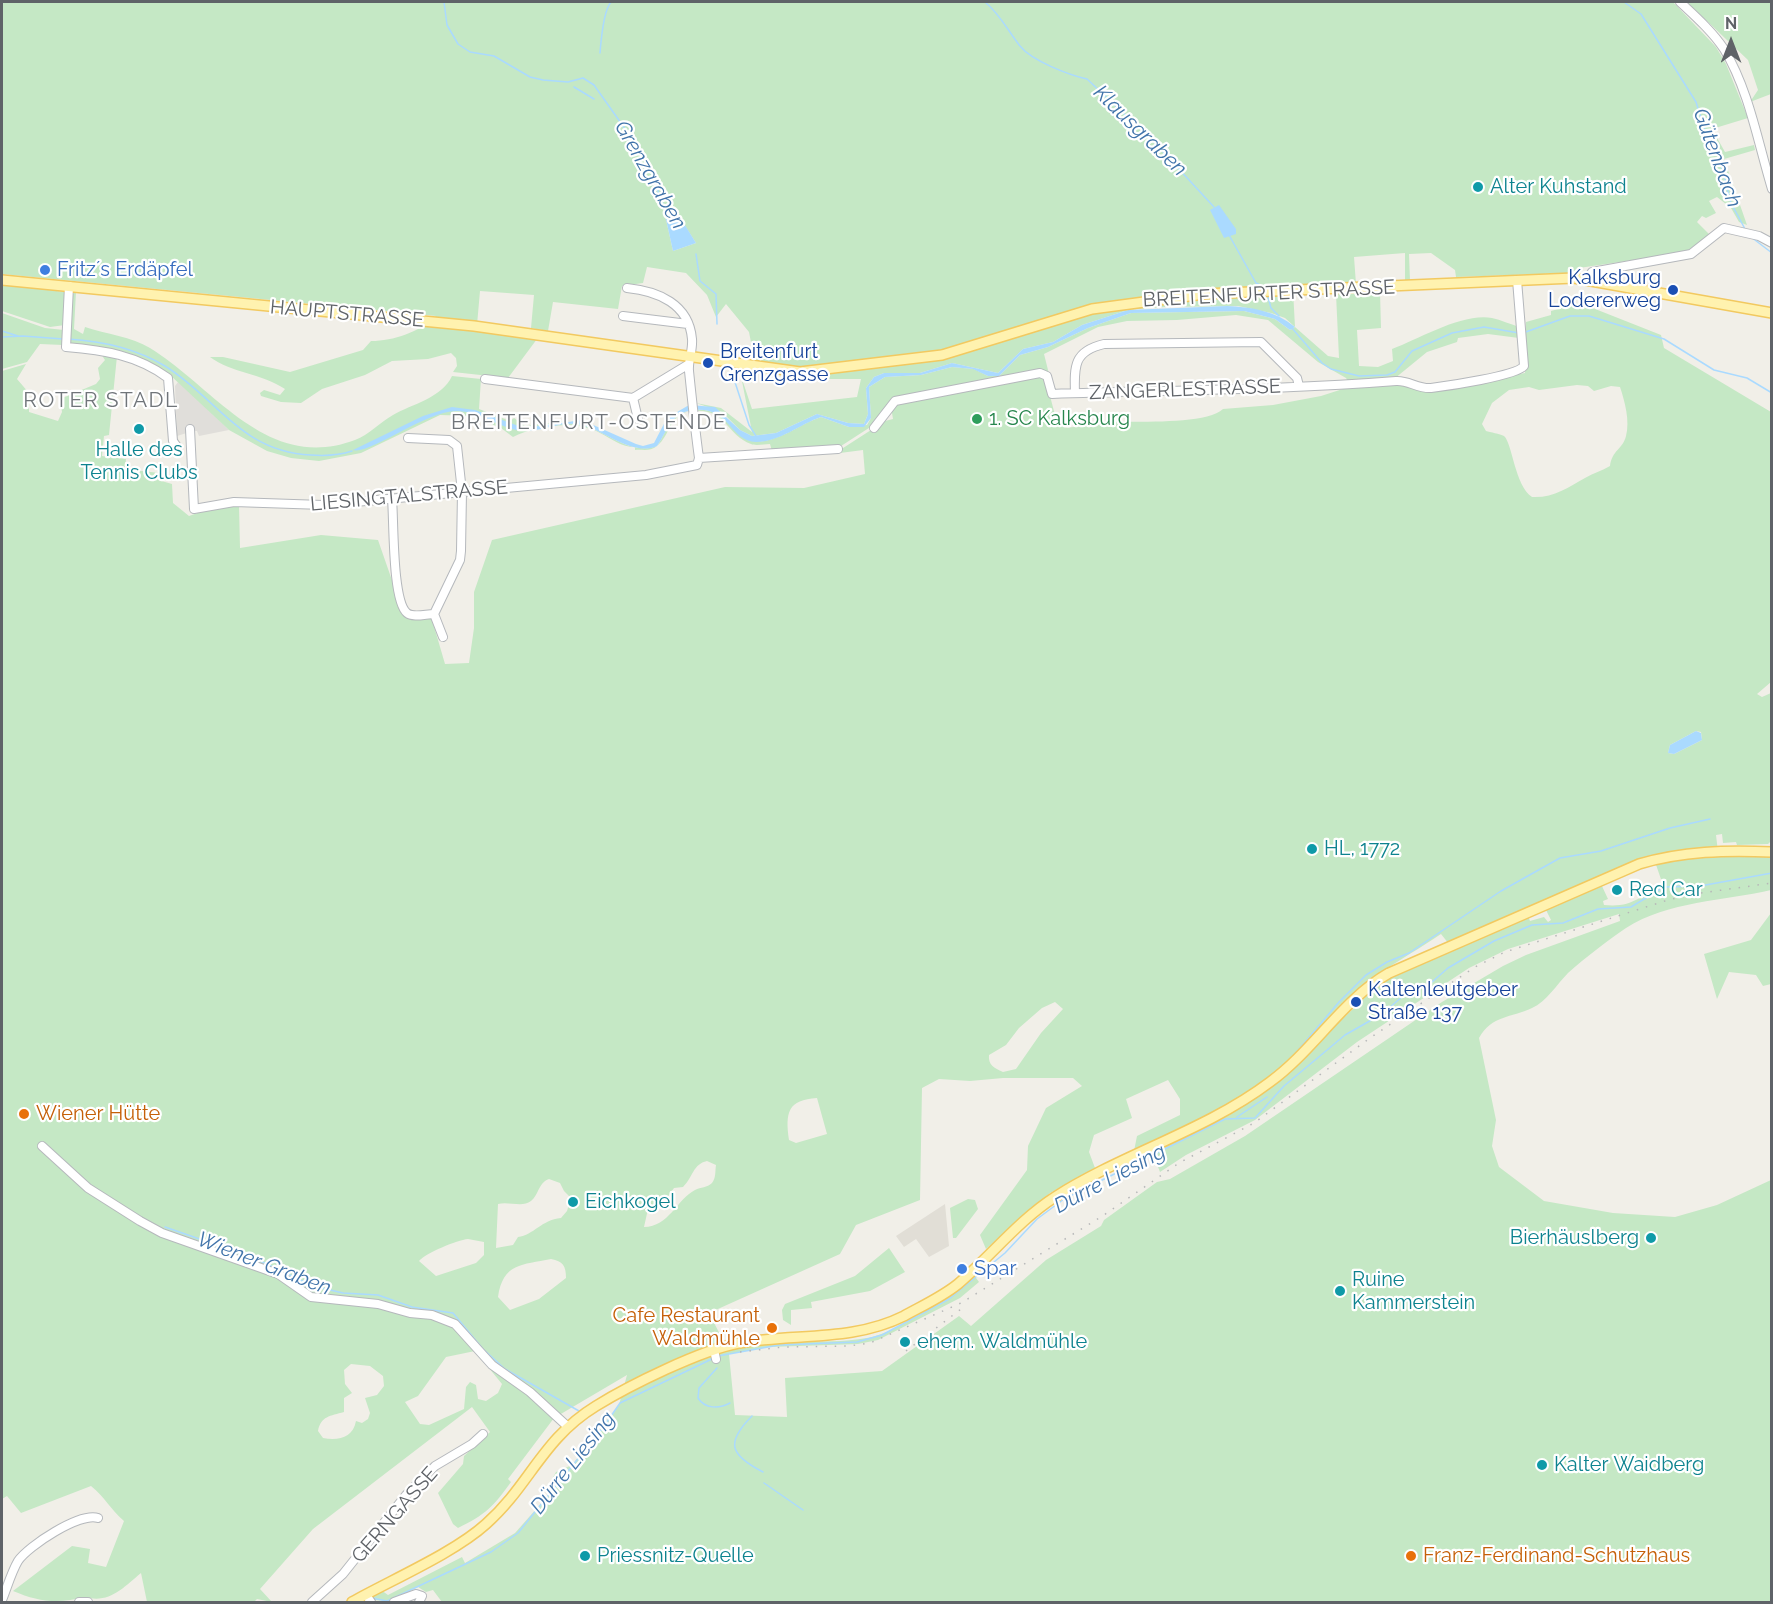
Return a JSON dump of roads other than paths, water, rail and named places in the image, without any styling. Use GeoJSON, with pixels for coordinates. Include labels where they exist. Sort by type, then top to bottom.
{"type":"FeatureCollection","features":[{"type":"Feature","properties":{"kind":"main road","name":"BREITENFURTER STRASSE"},"geometry":{"type":"LineString","coordinates":[[737,363],[812,373],[930,357],[967,349],[1092,309],[1188,295],[1587,279],[1772,313]]}},
{"type":"Feature","properties":{"kind":"main road","name":"HAUPTSTRASSE"},"geometry":{"type":"LineString","coordinates":[[2,280],[474,326],[690,360],[737,363]]}},
{"type":"Feature","properties":{"kind":"main road"},"geometry":{"type":"LineString","coordinates":[[351,1602],[369,1599],[488,1523],[567,1426],[624,1390],[715,1355],[771,1338],[869,1331],[937,1298],[959,1284],[1035,1212],[1057,1196],[1103,1168],[1222,1113],[1268,1084],[1292,1065],[1359,994],[1380,978],[1403,966],[1648,862],[1720,851],[1772,852]]}},
{"type":"Feature","properties":{"kind":"street"},"geometry":{"type":"LineString","coordinates":[[1680,2],[1713,35],[1731,63],[1746,102],[1772,189]]}},
{"type":"Feature","properties":{"kind":"street"},"geometry":{"type":"LineString","coordinates":[[1587,279],[1592,272],[1691,254],[1724,228],[1755,235],[1772,243]]}},
{"type":"Feature","properties":{"kind":"street","name":"ZANGERLESTRASSE"},"geometry":{"type":"LineString","coordinates":[[874,428],[895,401],[1035,374],[1045,374],[1052,394],[1400,381],[1429,388],[1523,368],[1518,280]]}},
{"type":"Feature","properties":{"kind":"street"},"geometry":{"type":"LineString","coordinates":[[69,286],[66,347],[98,349],[125,356],[168,378],[173,441],[178,448]]}},
{"type":"Feature","properties":{"kind":"street"},"geometry":{"type":"LineString","coordinates":[[627,288],[649,290],[668,298],[679,308],[688,324],[692,337],[690,360],[692,402],[699,458],[838,449]]}},
{"type":"Feature","properties":{"kind":"street"},"geometry":{"type":"LineString","coordinates":[[622,316],[688,324]]}},
{"type":"Feature","properties":{"kind":"street"},"geometry":{"type":"LineString","coordinates":[[1075,393],[1076,364],[1081,355],[1091,347],[1104,344],[1261,342],[1297,378],[1299,386]]}},
{"type":"Feature","properties":{"kind":"street"},"geometry":{"type":"LineString","coordinates":[[485,379],[633,398],[690,360]]}},
{"type":"Feature","properties":{"kind":"street"},"geometry":{"type":"LineString","coordinates":[[633,398],[638,419]]}},
{"type":"Feature","properties":{"kind":"street","name":"LIESINGTALSTRASSE"},"geometry":{"type":"LineString","coordinates":[[190,429],[194,509],[234,502],[323,505],[646,475],[688,468],[697,465],[699,458]]}},
{"type":"Feature","properties":{"kind":"street"},"geometry":{"type":"LineString","coordinates":[[408,438],[454,441],[462,492],[460,560],[434,614],[443,637]]}},
{"type":"Feature","properties":{"kind":"street"},"geometry":{"type":"LineString","coordinates":[[392,499],[395,527],[393,564],[404,609],[411,615],[434,614]]}},
{"type":"Feature","properties":{"kind":"street"},"geometry":{"type":"LineString","coordinates":[[42,1146],[88,1188],[162,1233],[278,1274],[311,1297],[378,1304],[410,1313],[432,1315],[455,1324],[492,1365],[530,1392],[567,1426]]}},
{"type":"Feature","properties":{"kind":"street","name":"GERNGASSE"},"geometry":{"type":"LineString","coordinates":[[312,1602],[343,1574],[406,1495],[435,1466],[472,1444],[483,1434]]}},
{"type":"Feature","properties":{"kind":"street"},"geometry":{"type":"LineString","coordinates":[[2,1600],[22,1557],[65,1524],[91,1516],[98,1518]]}},
{"type":"Feature","properties":{"kind":"street"},"geometry":{"type":"LineString","coordinates":[[394,1602],[412,1594],[421,1599]]}},
{"type":"Feature","properties":{"kind":"street"},"geometry":{"type":"LineString","coordinates":[[79,1602],[88,1602]]}},
{"type":"Feature","properties":{"kind":"water"},"geometry":{"type":"Polygon","coordinates":[[[1219,205],[1236,229],[1236,234],[1224,238],[1210,210],[1219,205]]]}},
{"type":"Feature","properties":{"kind":"water"},"geometry":{"type":"Polygon","coordinates":[[[675,209],[696,243],[673,251],[665,215],[675,209]]]}},
{"type":"Feature","properties":{"kind":"water"},"geometry":{"type":"Polygon","coordinates":[[[1227,306],[1263,311],[1280,317],[1295,327],[1290,330],[1275,319],[1244,311],[1131,313],[1088,328],[1048,347],[1020,355],[999,376],[988,376],[973,369],[952,367],[921,375],[885,377],[869,387],[871,418],[864,427],[849,427],[821,417],[782,436],[765,441],[747,440],[723,419],[706,410],[691,410],[678,415],[669,425],[657,446],[649,448],[622,443],[580,425],[564,424],[525,431],[516,430],[475,414],[458,411],[431,417],[372,446],[353,450],[423,416],[452,407],[475,410],[524,428],[582,420],[643,446],[654,443],[667,418],[689,405],[715,407],[740,430],[752,436],[776,433],[817,414],[848,423],[864,424],[868,414],[866,388],[874,377],[884,373],[920,373],[952,363],[998,373],[1023,349],[1053,342],[1082,325],[1128,310],[1227,306]]]}},
{"type":"Feature","properties":{"kind":"water"},"geometry":{"type":"Polygon","coordinates":[[[1696,731],[1701,733],[1702,740],[1674,754],[1668,753],[1670,745],[1696,731]]]}},
{"type":"Feature","properties":{"kind":"waterway","name":"Grenzgraben"},"geometry":{"type":"LineString","coordinates":[[444,2],[447,25],[458,44],[470,52],[494,56],[530,77],[568,82],[583,78],[594,85],[645,157],[663,204],[672,210]]}},
{"type":"Feature","properties":{"kind":"waterway"},"geometry":{"type":"LineString","coordinates":[[600,53],[605,18],[611,2]]}},
{"type":"Feature","properties":{"kind":"waterway","name":"Klausgraben"},"geometry":{"type":"LineString","coordinates":[[985,2],[1026,52],[1051,67],[1087,79],[1153,141],[1214,207]]}},
{"type":"Feature","properties":{"kind":"waterway","name":"Gütenbach"},"geometry":{"type":"LineString","coordinates":[[1624,2],[1641,14],[1696,102],[1706,134],[1719,157],[1731,203],[1745,229]]}},
{"type":"Feature","properties":{"kind":"waterway"},"geometry":{"type":"LineString","coordinates":[[574,87],[594,99]]}},
{"type":"Feature","properties":{"kind":"waterway","name":"Klausgraben"},"geometry":{"type":"LineString","coordinates":[[1229,235],[1256,283],[1264,287]]}},
{"type":"Feature","properties":{"kind":"waterway","name":"Gütenbach"},"geometry":{"type":"LineString","coordinates":[[1751,237],[1772,253]]}},
{"type":"Feature","properties":{"kind":"waterway","name":"Grenzgraben"},"geometry":{"type":"LineString","coordinates":[[696,254],[700,281],[716,294],[717,324]]}},
{"type":"Feature","properties":{"kind":"waterway","name":"Klausgraben"},"geometry":{"type":"LineString","coordinates":[[1268,297],[1271,308],[1279,316]]}},
{"type":"Feature","properties":{"kind":"waterway"},"geometry":{"type":"LineString","coordinates":[[1523,333],[1570,316],[1589,316],[1664,339],[1714,370],[1747,378],[1772,393]]}},
{"type":"Feature","properties":{"kind":"waterway"},"geometry":{"type":"LineString","coordinates":[[1292,328],[1322,363],[1331,369],[1359,376],[1387,375],[1395,372],[1412,351],[1452,333],[1484,327],[1519,333]]}},
{"type":"Feature","properties":{"kind":"waterway"},"geometry":{"type":"LineString","coordinates":[[2,331],[18,336]]}},
{"type":"Feature","properties":{"kind":"waterway"},"geometry":{"type":"LineString","coordinates":[[2,337],[63,339]]}},
{"type":"Feature","properties":{"kind":"waterway"},"geometry":{"type":"LineString","coordinates":[[68,339],[118,346],[154,360],[184,379],[232,422],[266,444],[287,452],[311,455],[332,455],[352,451]]}},
{"type":"Feature","properties":{"kind":"waterway","name":"Grenzgraben"},"geometry":{"type":"LineString","coordinates":[[731,370],[749,425],[756,436]]}},
{"type":"Feature","properties":{"kind":"waterway"},"geometry":{"type":"LineString","coordinates":[[1294,1055],[1339,1002],[1366,975],[1387,962],[1409,953],[1501,891],[1560,858],[1601,851],[1670,828],[1710,819]]}},
{"type":"Feature","properties":{"kind":"waterway","name":"Dürre Liesing"},"geometry":{"type":"LineString","coordinates":[[718,1356],[779,1345],[857,1342],[882,1335],[949,1299],[1005,1253],[1037,1219],[1064,1199],[1225,1119],[1255,1118],[1284,1086],[1345,1035],[1382,1014],[1403,996],[1432,982],[1448,968],[1494,941],[1532,925],[1563,923],[1598,909],[1631,907],[1664,887],[1700,886],[1772,873]]}},
{"type":"Feature","properties":{"kind":"waterway"},"geometry":{"type":"LineString","coordinates":[[1276,1071],[1287,1063]]}},
{"type":"Feature","properties":{"kind":"waterway"},"geometry":{"type":"LineString","coordinates":[[1237,1117],[1267,1097]]}},
{"type":"Feature","properties":{"kind":"waterway","name":"Wiener Graben"},"geometry":{"type":"LineString","coordinates":[[165,1227],[254,1258],[313,1286],[343,1293],[378,1295],[412,1307],[453,1313],[483,1349],[505,1369],[579,1411]]}},
{"type":"Feature","properties":{"kind":"waterway","name":"Dürre Liesing"},"geometry":{"type":"LineString","coordinates":[[372,1598],[387,1601],[491,1552],[518,1533],[602,1429],[620,1403],[714,1358]]}},
{"type":"Feature","properties":{"kind":"waterway"},"geometry":{"type":"LineString","coordinates":[[717,1368],[699,1388],[698,1398],[704,1404],[712,1407],[730,1403]]}},
{"type":"Feature","properties":{"kind":"waterway"},"geometry":{"type":"LineString","coordinates":[[752,1416],[738,1434],[735,1448],[744,1460],[763,1472]]}},
{"type":"Feature","properties":{"kind":"waterway"},"geometry":{"type":"LineString","coordinates":[[764,1483],[803,1510]]}},
{"type":"Feature","properties":{"kind":"railway"},"geometry":{"type":"LineString","coordinates":[[740,1352],[783,1347],[849,1346],[870,1343],[961,1303],[1104,1215],[1179,1163],[1254,1123],[1370,1038],[1475,967],[1505,952],[1668,900],[1772,883]]}},
{"type":"Feature","properties":{"kind":"railway"},"geometry":{"type":"LineString","coordinates":[[906,1351],[965,1306]]}},
{"type":"Feature","properties":{"kind":"place","name":"Alter Kuhstand"},"geometry":{"type":"Point","coordinates":[1478,187]}},
{"type":"Feature","properties":{"kind":"place","name":"Fritz´s Erdäpfel"},"geometry":{"type":"Point","coordinates":[45,270]}},
{"type":"Feature","properties":{"kind":"place","name":"Kalksburg Lodererweg"},"geometry":{"type":"Point","coordinates":[1673,290]}},
{"type":"Feature","properties":{"kind":"place","name":"Breitenfurt Grenzgasse"},"geometry":{"type":"Point","coordinates":[708,363]}},
{"type":"Feature","properties":{"kind":"place","name":"1. SC Kalksburg"},"geometry":{"type":"Point","coordinates":[977,419]}},
{"type":"Feature","properties":{"kind":"place","name":"Halle des Tennis Clubs"},"geometry":{"type":"Point","coordinates":[139,429]}},
{"type":"Feature","properties":{"kind":"place","name":"HL, 1772"},"geometry":{"type":"Point","coordinates":[1312,849]}},
{"type":"Feature","properties":{"kind":"place","name":"Red Car"},"geometry":{"type":"Point","coordinates":[1617,890]}},
{"type":"Feature","properties":{"kind":"place","name":"Kaltenleutgeber Straße 137"},"geometry":{"type":"Point","coordinates":[1356,1002]}},
{"type":"Feature","properties":{"kind":"place","name":"Wiener Hütte"},"geometry":{"type":"Point","coordinates":[24,1114]}},
{"type":"Feature","properties":{"kind":"place","name":"Eichkogel"},"geometry":{"type":"Point","coordinates":[573,1202]}},
{"type":"Feature","properties":{"kind":"place","name":"Bierhäuslberg"},"geometry":{"type":"Point","coordinates":[1651,1238]}},
{"type":"Feature","properties":{"kind":"place","name":"Spar"},"geometry":{"type":"Point","coordinates":[962,1269]}},
{"type":"Feature","properties":{"kind":"place","name":"Ruine Kammerstein"},"geometry":{"type":"Point","coordinates":[1340,1291]}},
{"type":"Feature","properties":{"kind":"place","name":"Cafe Restaurant Waldmühle"},"geometry":{"type":"Point","coordinates":[772,1328]}},
{"type":"Feature","properties":{"kind":"place","name":"ehem. Waldmühle"},"geometry":{"type":"Point","coordinates":[905,1342]}},
{"type":"Feature","properties":{"kind":"place","name":"Kalter Waidberg"},"geometry":{"type":"Point","coordinates":[1542,1465]}},
{"type":"Feature","properties":{"kind":"place","name":"Priessnitz-Quelle"},"geometry":{"type":"Point","coordinates":[585,1556]}},
{"type":"Feature","properties":{"kind":"place","name":"Franz-Ferdinand-Schutzhaus"},"geometry":{"type":"Point","coordinates":[1411,1556]}},
{"type":"Feature","properties":{"kind":"district","name":"ROTER STADL"},"geometry":{"type":"Point","coordinates":[101,401]}},
{"type":"Feature","properties":{"kind":"district","name":"BREITENFURT-OSTENDE"},"geometry":{"type":"Point","coordinates":[589,423]}}]}
